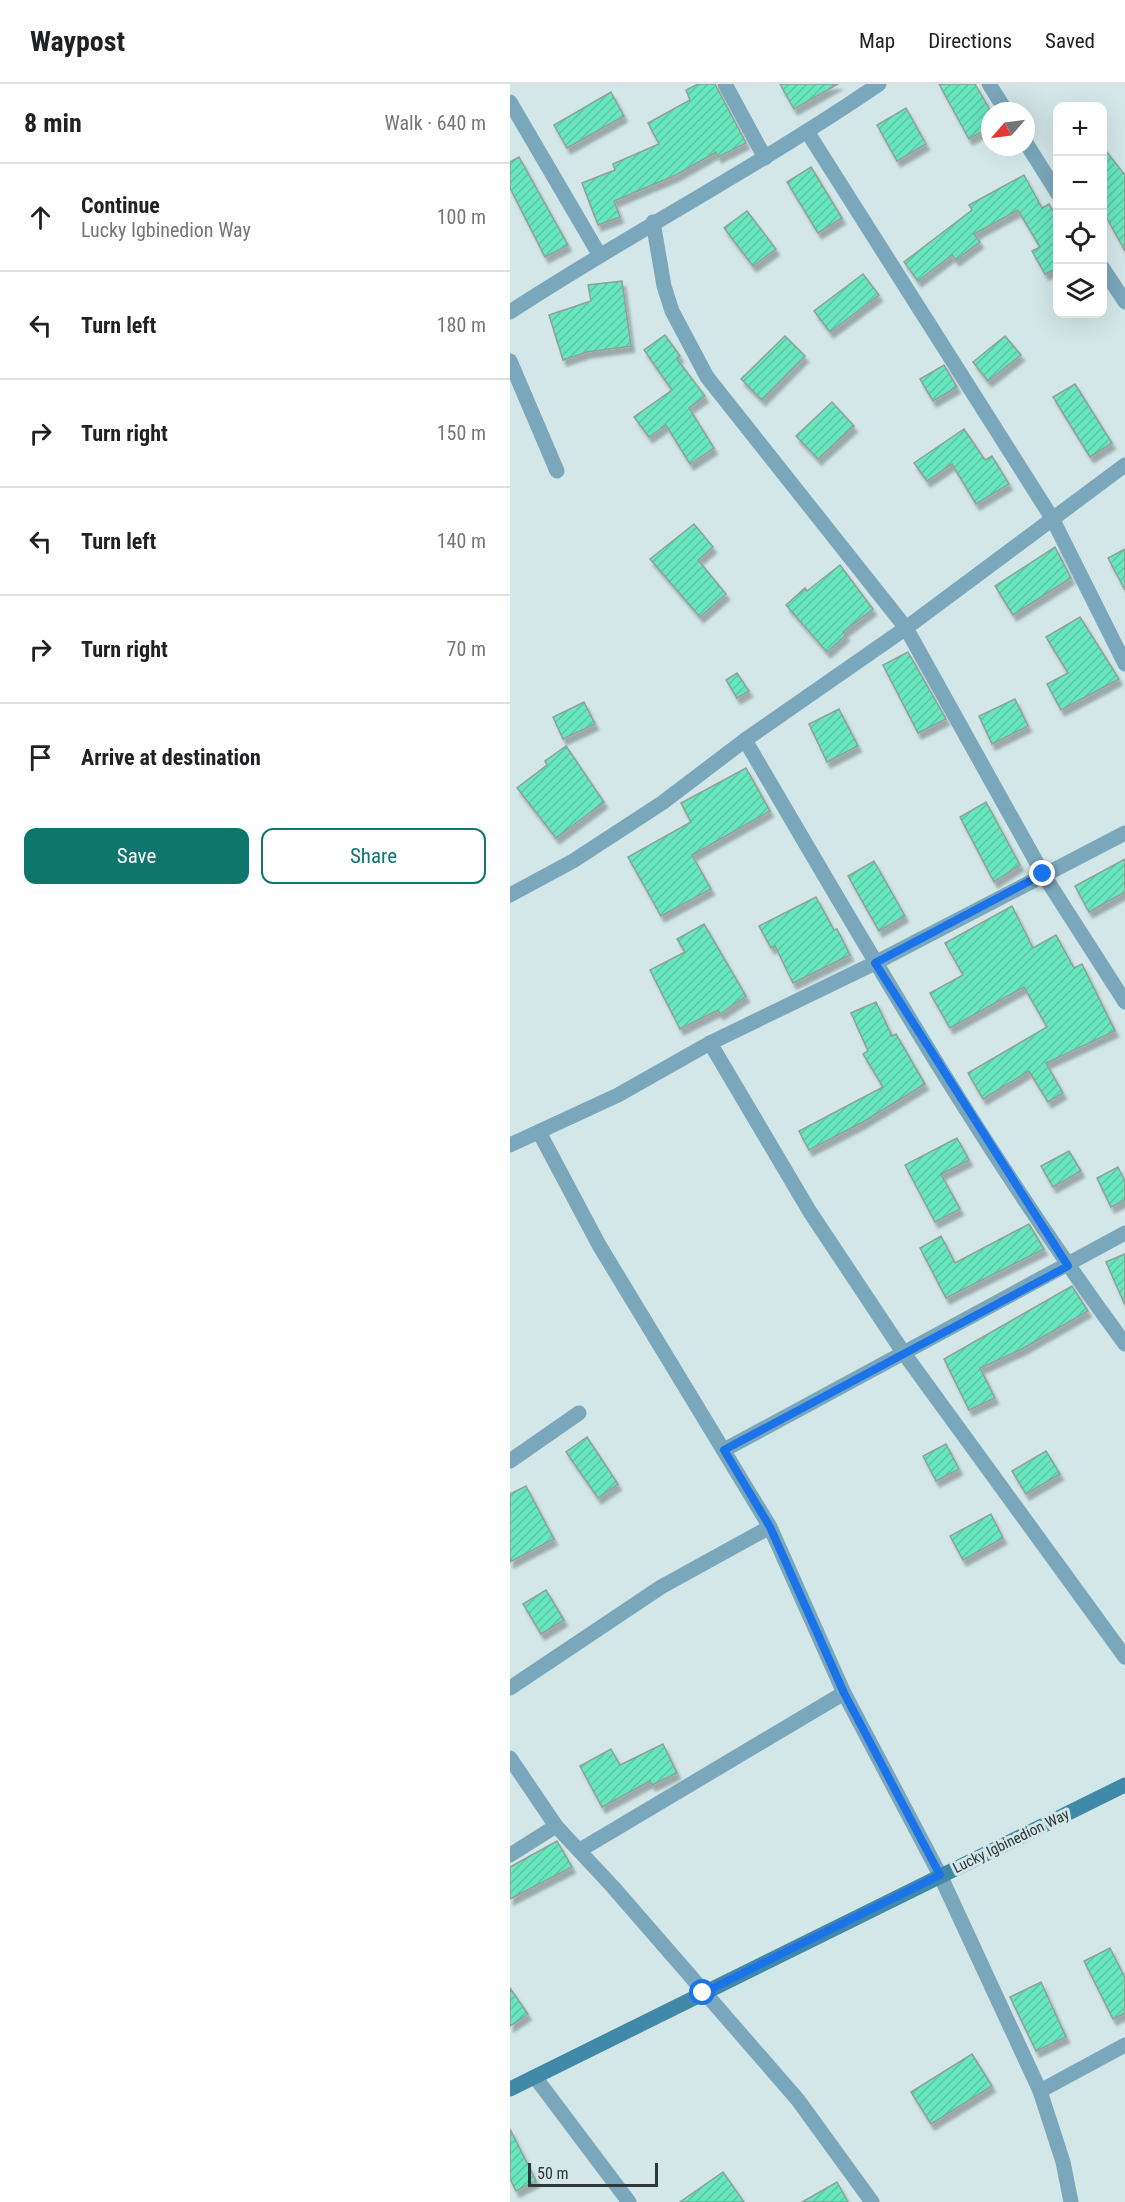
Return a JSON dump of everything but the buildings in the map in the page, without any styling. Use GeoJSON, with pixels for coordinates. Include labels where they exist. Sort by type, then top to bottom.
{"type":"FeatureCollection","features":[{"type":"Feature","properties":{"kind":"street"},"geometry":{"type":"LineString","coordinates":[[725,84],[765,158]]}},
{"type":"Feature","properties":{"kind":"street"},"geometry":{"type":"LineString","coordinates":[[510,312],[598,254],[808,133],[879,84]]}},
{"type":"Feature","properties":{"kind":"street"},"geometry":{"type":"LineString","coordinates":[[989,84],[1000,102]]}},
{"type":"Feature","properties":{"kind":"street"},"geometry":{"type":"LineString","coordinates":[[510,102],[598,254]]}},
{"type":"Feature","properties":{"kind":"street"},"geometry":{"type":"LineString","coordinates":[[808,133],[1052,518],[1125,664]]}},
{"type":"Feature","properties":{"kind":"street"},"geometry":{"type":"LineString","coordinates":[[1035,156],[1053,186]]}},
{"type":"Feature","properties":{"kind":"street"},"geometry":{"type":"LineString","coordinates":[[653,222],[664,286],[672,311],[707,377],[906,628],[1043,874],[1125,1002]]}},
{"type":"Feature","properties":{"kind":"street"},"geometry":{"type":"LineString","coordinates":[[1107,275],[1125,302]]}},
{"type":"Feature","properties":{"kind":"street"},"geometry":{"type":"LineString","coordinates":[[510,362],[557,471]]}},
{"type":"Feature","properties":{"kind":"street"},"geometry":{"type":"LineString","coordinates":[[510,895],[573,861],[662,803],[745,740],[906,628],[1125,465]]}},
{"type":"Feature","properties":{"kind":"street"},"geometry":{"type":"LineString","coordinates":[[745,740],[875,963],[1068,1266],[1125,1344]]}},
{"type":"Feature","properties":{"kind":"street"},"geometry":{"type":"LineString","coordinates":[[510,1145],[618,1095],[710,1043],[875,963],[1125,833]]}},
{"type":"Feature","properties":{"kind":"street"},"geometry":{"type":"LineString","coordinates":[[710,1043],[810,1212],[903,1352],[1125,1657]]}},
{"type":"Feature","properties":{"kind":"street"},"geometry":{"type":"LineString","coordinates":[[540,1132],[599,1245],[770,1527],[844,1693],[940,1875],[1040,2091],[1063,2162],[1071,2202]]}},
{"type":"Feature","properties":{"kind":"street"},"geometry":{"type":"LineString","coordinates":[[724,1450],[903,1352],[1068,1266],[1125,1233]]}},
{"type":"Feature","properties":{"kind":"street"},"geometry":{"type":"LineString","coordinates":[[510,1461],[579,1413]]}},
{"type":"Feature","properties":{"kind":"street"},"geometry":{"type":"LineString","coordinates":[[510,1688],[662,1587],[770,1527]]}},
{"type":"Feature","properties":{"kind":"street"},"geometry":{"type":"LineString","coordinates":[[580,1850],[844,1693]]}},
{"type":"Feature","properties":{"kind":"street"},"geometry":{"type":"LineString","coordinates":[[510,1758],[556,1826],[580,1850],[798,2100],[873,2202]]}},
{"type":"Feature","properties":{"kind":"street","name":"Lucky Igbinedion Way"},"geometry":{"type":"LineString","coordinates":[[510,2089],[1125,1785]]}},
{"type":"Feature","properties":{"kind":"street"},"geometry":{"type":"LineString","coordinates":[[510,1855],[556,1826]]}},
{"type":"Feature","properties":{"kind":"street"},"geometry":{"type":"LineString","coordinates":[[1040,2091],[1125,2045]]}},
{"type":"Feature","properties":{"kind":"street"},"geometry":{"type":"LineString","coordinates":[[535,2076],[629,2202]]}},
{"type":"Feature","properties":{"kind":"route"},"geometry":{"type":"LineString","coordinates":[[703,1993],[940,1875],[844,1693],[770,1527],[724,1450],[903,1352],[1068,1266],[875,963],[1043,874]]}}]}
